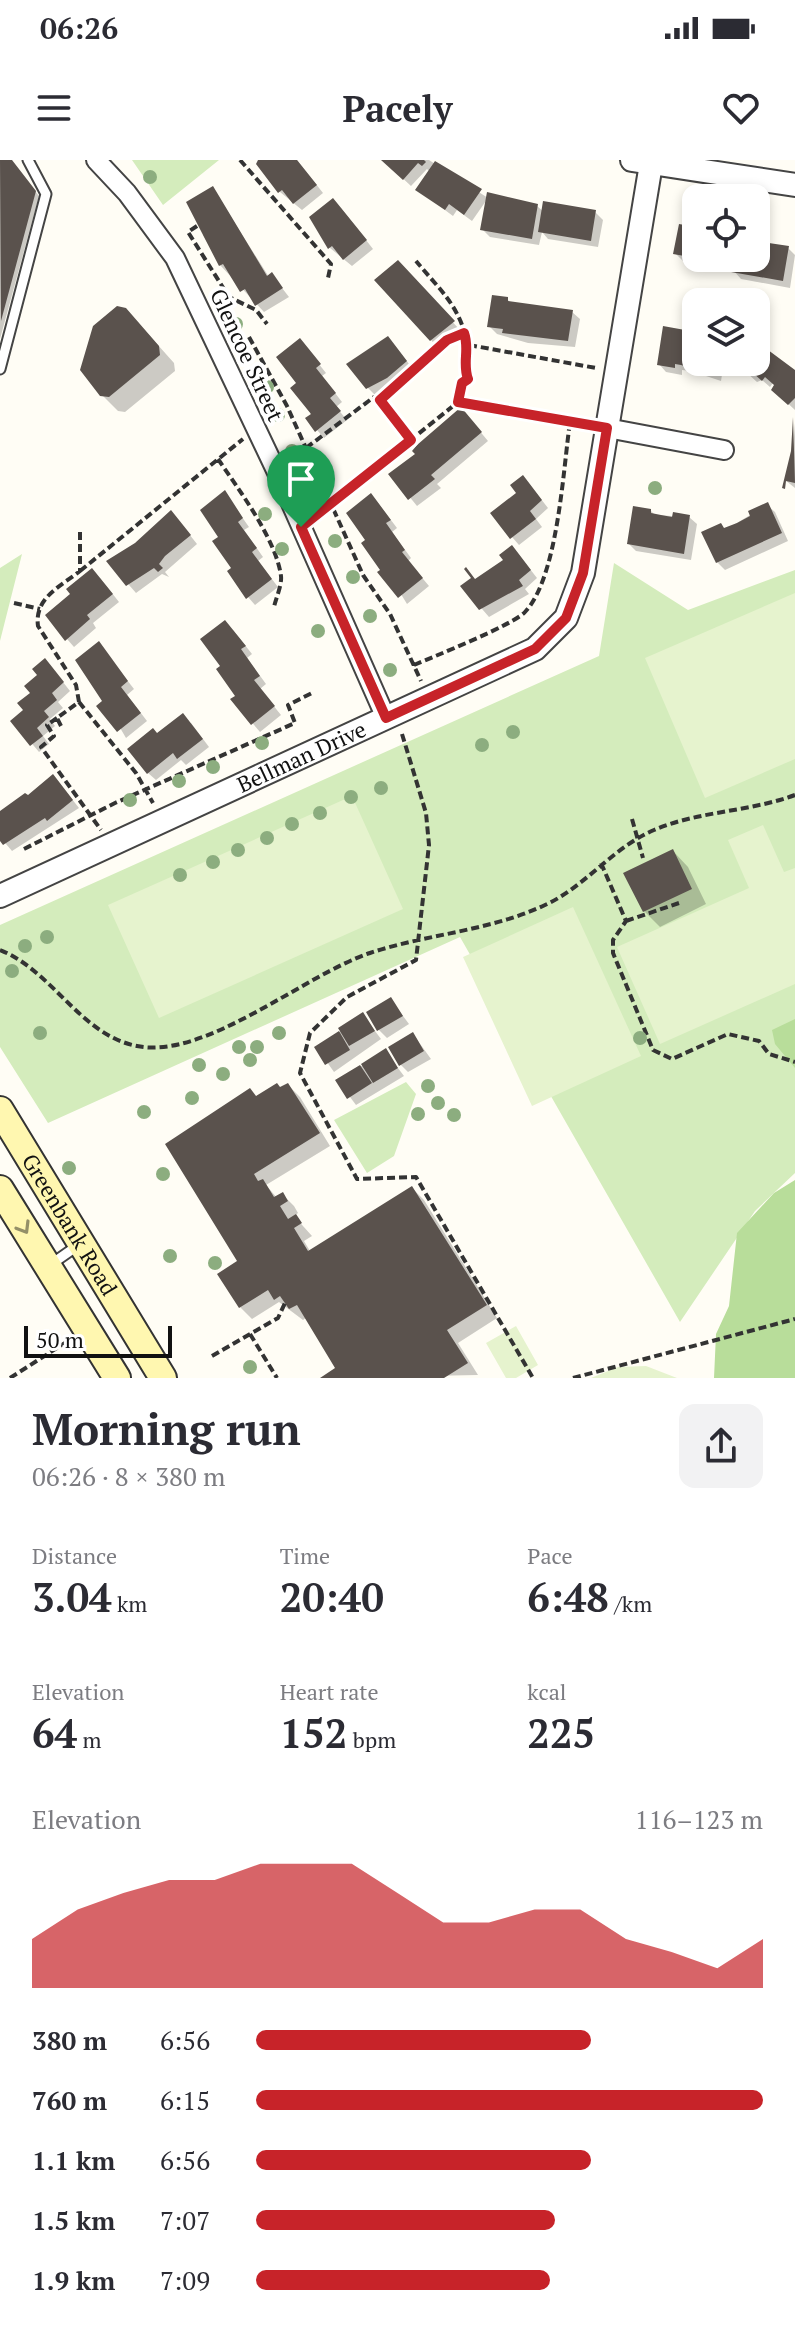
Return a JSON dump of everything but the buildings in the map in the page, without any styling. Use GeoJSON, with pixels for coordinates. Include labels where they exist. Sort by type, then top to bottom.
{"type":"FeatureCollection","features":[{"type":"Feature","properties":{"kind":"main road","name":"Greenbank Road"},"geometry":{"type":"LineString","coordinates":[[0,1110],[163,1378]]}},
{"type":"Feature","properties":{"kind":"main road","name":"Greenbank Road"},"geometry":{"type":"LineString","coordinates":[[0,1189],[117,1378]]}},
{"type":"Feature","properties":{"kind":"street","name":"Glencoe Street"},"geometry":{"type":"LineString","coordinates":[[96,160],[127,193],[175,258],[394,726]]}},
{"type":"Feature","properties":{"kind":"street"},"geometry":{"type":"LineString","coordinates":[[642,162],[795,185]]}},
{"type":"Feature","properties":{"kind":"street","name":"Bellman Drive"},"geometry":{"type":"LineString","coordinates":[[0,896],[163,821],[394,726],[428,699],[535,649],[566,618],[583,573],[616,373],[642,162]]}},
{"type":"Feature","properties":{"kind":"street"},"geometry":{"type":"LineString","coordinates":[[607,428],[724,450]]}},
{"type":"Feature","properties":{"kind":"lane"},"geometry":{"type":"LineString","coordinates":[[0,369],[46,194],[28,160]]}},
{"type":"Feature","properties":{"kind":"lane"},"geometry":{"type":"LineString","coordinates":[[47,1266],[80,1244]]}},
{"type":"Feature","properties":{"kind":"path"},"geometry":{"type":"LineString","coordinates":[[240,160],[331,264],[328,278]]}},
{"type":"Feature","properties":{"kind":"path"},"geometry":{"type":"LineString","coordinates":[[197,226],[188,232],[229,297],[256,310],[267,324]]}},
{"type":"Feature","properties":{"kind":"path"},"geometry":{"type":"LineString","coordinates":[[301,527],[458,402],[462,383],[468,379],[464,370],[469,345],[461,314],[416,261]]}},
{"type":"Feature","properties":{"kind":"path"},"geometry":{"type":"LineString","coordinates":[[380,400],[447,340],[464,333]]}},
{"type":"Feature","properties":{"kind":"path"},"geometry":{"type":"LineString","coordinates":[[249,337],[272,375],[363,575],[390,614],[428,699]]}},
{"type":"Feature","properties":{"kind":"path"},"geometry":{"type":"LineString","coordinates":[[469,345],[571,361],[616,373]]}},
{"type":"Feature","properties":{"kind":"path"},"geometry":{"type":"LineString","coordinates":[[306,448],[374,397],[380,400],[411,440]]}},
{"type":"Feature","properties":{"kind":"path"},"geometry":{"type":"LineString","coordinates":[[458,402],[607,428]]}},
{"type":"Feature","properties":{"kind":"path"},"geometry":{"type":"LineString","coordinates":[[414,665],[524,614],[540,589],[549,563],[570,422]]}},
{"type":"Feature","properties":{"kind":"path"},"geometry":{"type":"LineString","coordinates":[[163,821],[145,790],[79,702],[76,685],[38,626],[40,609],[43,600],[245,437]]}},
{"type":"Feature","properties":{"kind":"path"},"geometry":{"type":"LineString","coordinates":[[218,459],[249,506],[275,558],[281,579],[274,607]]}},
{"type":"Feature","properties":{"kind":"path"},"geometry":{"type":"LineString","coordinates":[[80,530],[80,571]]}},
{"type":"Feature","properties":{"kind":"path"},"geometry":{"type":"LineString","coordinates":[[14,603],[40,609]]}},
{"type":"Feature","properties":{"kind":"path"},"geometry":{"type":"LineString","coordinates":[[24,849],[145,790],[295,723],[288,705],[312,693]]}},
{"type":"Feature","properties":{"kind":"path"},"geometry":{"type":"LineString","coordinates":[[79,702],[47,725],[54,736],[41,747],[92,815],[110,846]]}},
{"type":"Feature","properties":{"kind":"path"},"geometry":{"type":"LineString","coordinates":[[57,718],[61,726]]}},
{"type":"Feature","properties":{"kind":"path"},"geometry":{"type":"LineString","coordinates":[[394,726],[426,813],[429,845],[416,960],[347,997],[310,1033],[300,1073],[357,1179],[416,1177],[533,1378]]}},
{"type":"Feature","properties":{"kind":"path"},"geometry":{"type":"LineString","coordinates":[[0,950],[28,965],[98,1029],[115,1040],[139,1047],[171,1048],[207,1034],[368,954],[416,939],[514,918],[548,904],[637,839],[683,821],[736,812],[795,795]]}},
{"type":"Feature","properties":{"kind":"path"},"geometry":{"type":"LineString","coordinates":[[632,819],[643,858]]}},
{"type":"Feature","properties":{"kind":"path"},"geometry":{"type":"LineString","coordinates":[[601,863],[626,921]]}},
{"type":"Feature","properties":{"kind":"path"},"geometry":{"type":"LineString","coordinates":[[679,903],[626,921],[613,940],[613,953],[653,1050],[672,1059],[728,1034],[759,1041],[769,1054],[795,1062]]}},
{"type":"Feature","properties":{"kind":"path"},"geometry":{"type":"LineString","coordinates":[[212,1356],[278,1318],[285,1303]]}},
{"type":"Feature","properties":{"kind":"path"},"geometry":{"type":"LineString","coordinates":[[573,1378],[795,1319]]}},
{"type":"Feature","properties":{"kind":"path"},"geometry":{"type":"LineString","coordinates":[[250,1334],[277,1378]]}},
{"type":"Feature","properties":{"kind":"path"},"geometry":{"type":"LineString","coordinates":[[10,1378],[70,1340]]}},
{"type":"Feature","properties":{"kind":"green space"},"geometry":{"type":"Polygon","coordinates":[[[132,160],[219,160],[163,205],[132,160]]]}},
{"type":"Feature","properties":{"kind":"green space"},"geometry":{"type":"Polygon","coordinates":[[[22,554],[0,641],[0,568],[22,554]]]}},
{"type":"Feature","properties":{"kind":"green space"},"geometry":{"type":"Polygon","coordinates":[[[614,563],[688,610],[795,570],[795,1173],[755,1211],[680,1322],[460,937],[48,1123],[0,1047],[0,925],[599,656],[614,563]]]}},
{"type":"Feature","properties":{"kind":"green space"},"geometry":{"type":"Polygon","coordinates":[[[795,593],[795,759],[705,798],[645,658],[795,593]]]}},
{"type":"Feature","properties":{"kind":"green space"},"geometry":{"type":"Polygon","coordinates":[[[352,796],[403,909],[159,1018],[108,905],[352,796]]]}},
{"type":"Feature","properties":{"kind":"green space"},"geometry":{"type":"Polygon","coordinates":[[[763,825],[784,872],[795,868],[795,984],[660,1044],[617,947],[749,888],[728,840],[763,825]]]}},
{"type":"Feature","properties":{"kind":"green space"},"geometry":{"type":"Polygon","coordinates":[[[573,907],[641,1056],[532,1106],[463,957],[573,907]]]}},
{"type":"Feature","properties":{"kind":"green space"},"geometry":{"type":"Polygon","coordinates":[[[795,1019],[795,1068],[775,1044],[772,1030],[795,1019]]]}},
{"type":"Feature","properties":{"kind":"green space"},"geometry":{"type":"Polygon","coordinates":[[[406,1082],[416,1094],[394,1156],[367,1173],[334,1120],[406,1082]]]}},
{"type":"Feature","properties":{"kind":"green space"},"geometry":{"type":"Polygon","coordinates":[[[795,1180],[795,1378],[714,1378],[716,1334],[729,1306],[737,1233],[774,1193],[795,1180]]]}},
{"type":"Feature","properties":{"kind":"green space"},"geometry":{"type":"Polygon","coordinates":[[[516,1326],[538,1365],[516,1378],[506,1378],[486,1343],[516,1326]]]}},
{"type":"Feature","properties":{"kind":"green space"},"geometry":{"type":"Polygon","coordinates":[[[646,1366],[677,1378],[591,1378],[618,1367],[646,1366]]]}},
{"type":"Feature","properties":{"kind":"route"},"geometry":{"type":"LineString","coordinates":[[464,333],[469,345],[464,370],[468,379],[462,383],[458,402],[607,428],[583,573],[566,618],[535,649],[386,718],[301,527],[411,440],[380,400],[447,340],[464,333]]}}]}
